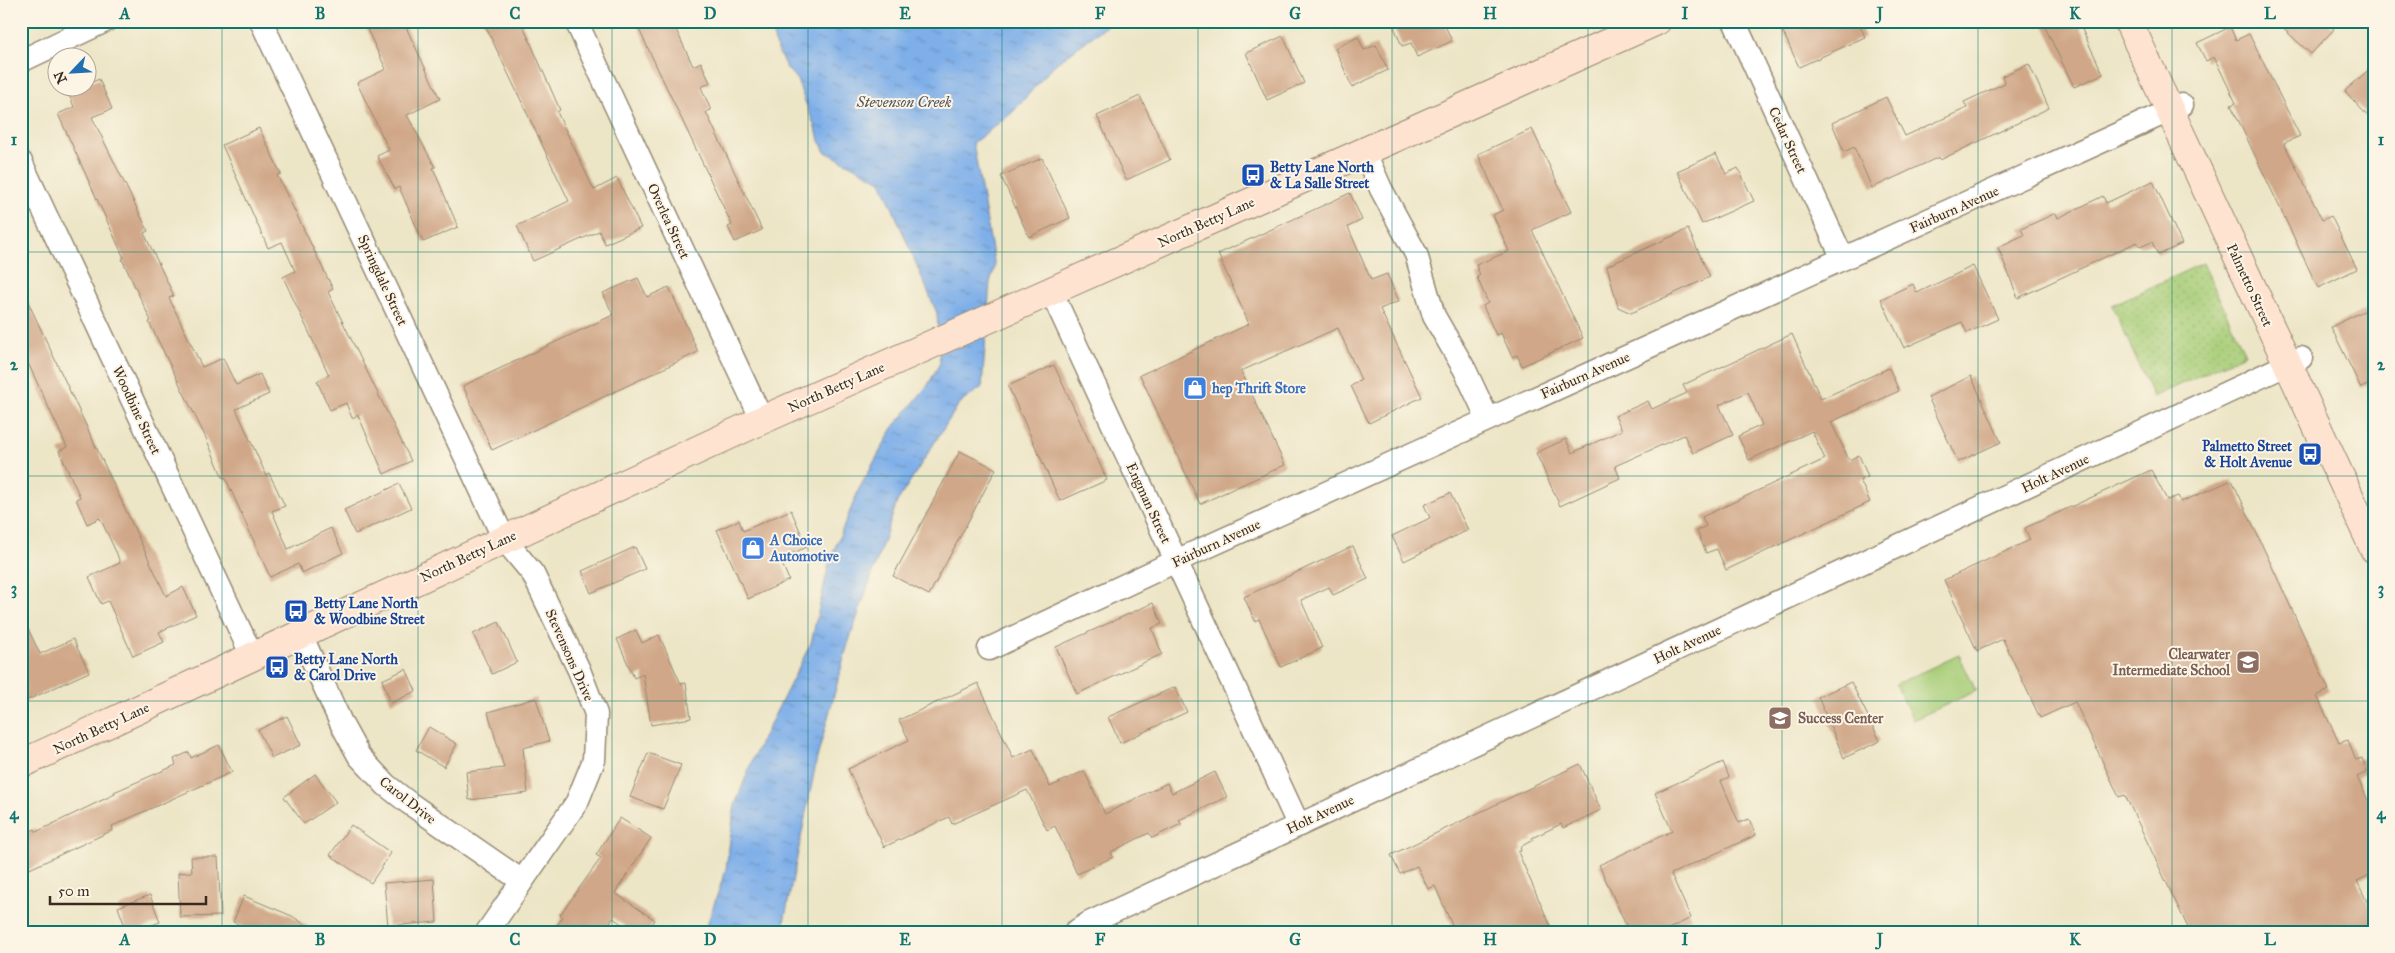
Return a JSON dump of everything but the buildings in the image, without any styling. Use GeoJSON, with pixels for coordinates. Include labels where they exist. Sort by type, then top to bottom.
{"type":"FeatureCollection","features":[{"type":"Feature","properties":{"kind":"street"},"geometry":{"type":"LineString","coordinates":[[21,61],[105,21]]}},
{"type":"Feature","properties":{"kind":"street","name":"Springdale Street"},"geometry":{"type":"LineString","coordinates":[[261,21],[504,540]]}},
{"type":"Feature","properties":{"kind":"street","name":"Overlea Street"},"geometry":{"type":"LineString","coordinates":[[576,21],[762,420]]}},
{"type":"Feature","properties":{"kind":"street","name":"North Betty Lane"},"geometry":{"type":"LineString","coordinates":[[21,764],[253,658],[762,420],[1011,308],[1365,153],[1656,21]]}},
{"type":"Feature","properties":{"kind":"street","name":"Cedar Street"},"geometry":{"type":"LineString","coordinates":[[1734,21],[1843,259]]}},
{"type":"Feature","properties":{"kind":"street","name":"Palmetto Street"},"geometry":{"type":"LineString","coordinates":[[2128,21],[2176,108],[2294,361],[2374,549]]}},
{"type":"Feature","properties":{"kind":"street","name":"Palmetto Street"},"geometry":{"type":"LineString","coordinates":[[2144,21],[2176,108]]}},
{"type":"Feature","properties":{"kind":"street","name":"Fairburn Avenue"},"geometry":{"type":"LineString","coordinates":[[989,649],[1176,561],[2176,108]]}},
{"type":"Feature","properties":{"kind":"street"},"geometry":{"type":"LineString","coordinates":[[1365,153],[1381,189],[1416,254],[1434,316],[1465,370],[1488,419]]}},
{"type":"Feature","properties":{"kind":"street","name":"Woodbine Street"},"geometry":{"type":"LineString","coordinates":[[21,162],[253,658]]}},
{"type":"Feature","properties":{"kind":"street","name":"Engman Street"},"geometry":{"type":"LineString","coordinates":[[1051,291],[1298,824]]}},
{"type":"Feature","properties":{"kind":"street","name":"Palmetto Street"},"geometry":{"type":"LineString","coordinates":[[2294,361],[2374,515]]}},
{"type":"Feature","properties":{"kind":"street","name":"Holt Avenue"},"geometry":{"type":"LineString","coordinates":[[1075,932],[1089,923],[1298,824],[2294,361]]}},
{"type":"Feature","properties":{"kind":"street","name":"Stevensons Drive"},"geometry":{"type":"LineString","coordinates":[[487,932],[577,802],[594,760],[596,714],[579,670],[534,574],[504,540]]}},
{"type":"Feature","properties":{"kind":"street","name":"Carol Drive"},"geometry":{"type":"LineString","coordinates":[[301,635],[342,725],[359,756],[386,785],[409,803],[522,881]]}},
{"type":"Feature","properties":{"kind":"green space"},"geometry":{"type":"Polygon","coordinates":[[[2203,263],[2245,354],[2153,397],[2112,305],[2203,263]]]}},
{"type":"Feature","properties":{"kind":"green space"},"geometry":{"type":"Polygon","coordinates":[[[1959,655],[1976,691],[1913,720],[1896,684],[1959,655]]]}},
{"type":"Feature","properties":{"kind":"water","name":"Stevenson Creek"},"geometry":{"type":"Polygon","coordinates":[[[772,21],[1113,21],[1054,65],[1013,112],[973,143],[995,267],[990,282],[982,387],[959,404],[897,502],[847,647],[817,758],[782,932],[703,932],[726,869],[735,805],[754,756],[811,643],[830,560],[859,489],[893,428],[928,385],[940,363],[937,313],[881,181],[824,151],[797,80],[786,67],[778,51],[770,26],[772,21]]]}},
{"type":"Feature","properties":{"kind":"place","name":"Betty Lane North & La Salle Street"},"geometry":{"type":"Point","coordinates":[1253,175]}},
{"type":"Feature","properties":{"kind":"place","name":"hep Thrift Store"},"geometry":{"type":"Point","coordinates":[1195,388]}},
{"type":"Feature","properties":{"kind":"place","name":"Palmetto Street & Holt Avenue"},"geometry":{"type":"Point","coordinates":[2310,454]}},
{"type":"Feature","properties":{"kind":"place","name":"A Choice Automotive"},"geometry":{"type":"Point","coordinates":[753,548]}},
{"type":"Feature","properties":{"kind":"place","name":"Betty Lane North & Woodbine Street"},"geometry":{"type":"Point","coordinates":[296,611]}},
{"type":"Feature","properties":{"kind":"place","name":"Clearwater Intermediate School"},"geometry":{"type":"Point","coordinates":[2248,662]}},
{"type":"Feature","properties":{"kind":"place","name":"Betty Lane North & Carol Drive"},"geometry":{"type":"Point","coordinates":[277,667]}},
{"type":"Feature","properties":{"kind":"place","name":"Success Center"},"geometry":{"type":"Point","coordinates":[1780,718]}}]}
